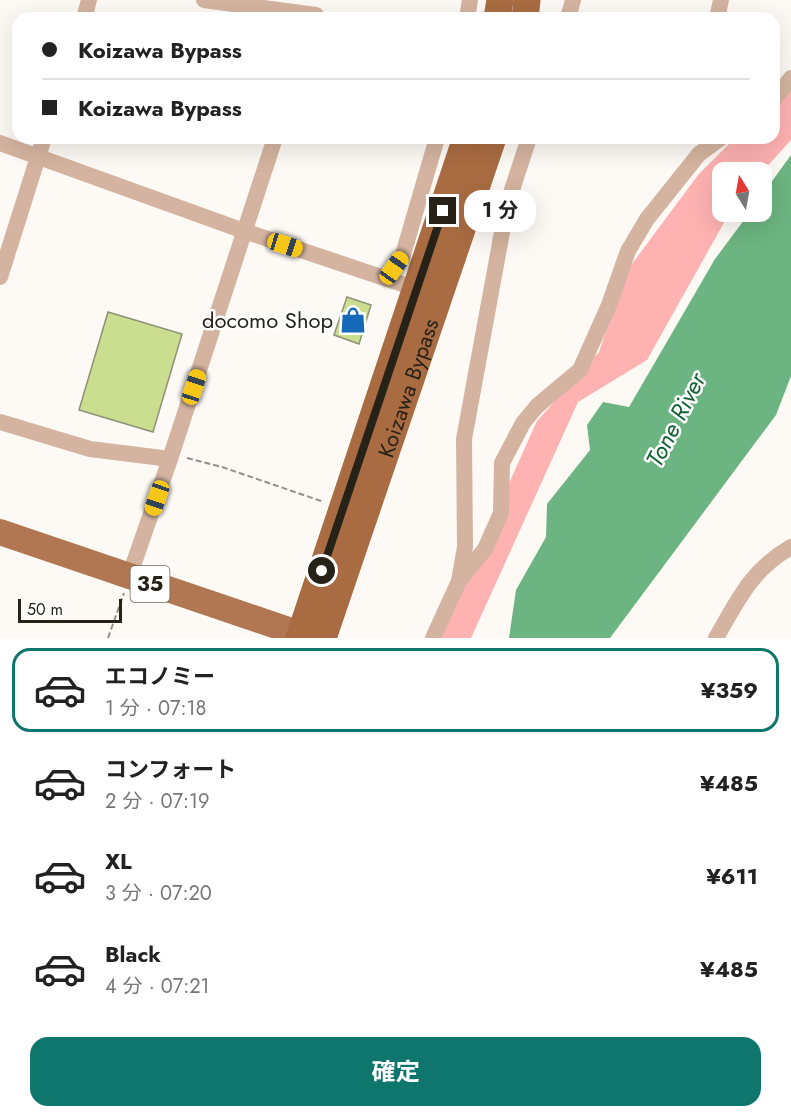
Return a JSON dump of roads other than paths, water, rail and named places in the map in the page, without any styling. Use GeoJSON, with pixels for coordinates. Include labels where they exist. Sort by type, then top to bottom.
{"type":"FeatureCollection","features":[{"type":"Feature","properties":{"kind":"highway","name":"Koizawa Bypass"},"geometry":{"type":"LineString","coordinates":[[309,637],[427,293],[464,144]]}},
{"type":"Feature","properties":{"kind":"highway","name":"Koizawa Bypass"},"geometry":{"type":"LineString","coordinates":[[309,637],[344,507],[427,293],[474,198],[491,144]]}},
{"type":"Feature","properties":{"kind":"main road","name":"35"},"geometry":{"type":"LineString","coordinates":[[0,532],[309,637]]}},
{"type":"Feature","properties":{"kind":"street"},"geometry":{"type":"LineString","coordinates":[[204,0],[318,11]]}},
{"type":"Feature","properties":{"kind":"street"},"geometry":{"type":"LineString","coordinates":[[780,92],[791,78]]}},
{"type":"Feature","properties":{"kind":"street"},"geometry":{"type":"LineString","coordinates":[[0,143],[244,231],[427,293]]}},
{"type":"Feature","properties":{"kind":"street"},"geometry":{"type":"LineString","coordinates":[[0,277],[42,144]]}},
{"type":"Feature","properties":{"kind":"street"},"geometry":{"type":"LineString","coordinates":[[129,577],[273,144]]}},
{"type":"Feature","properties":{"kind":"street"},"geometry":{"type":"LineString","coordinates":[[387,279],[402,258],[435,144]]}},
{"type":"Feature","properties":{"kind":"street"},"geometry":{"type":"LineString","coordinates":[[433,638],[459,581],[465,547],[464,439],[507,205],[527,144]]}},
{"type":"Feature","properties":{"kind":"street"},"geometry":{"type":"LineString","coordinates":[[459,581],[485,549],[501,513],[502,463],[523,423],[537,406],[580,370],[609,305],[628,251],[697,146]]}},
{"type":"Feature","properties":{"kind":"street"},"geometry":{"type":"LineString","coordinates":[[0,422],[90,449],[171,456]]}},
{"type":"Feature","properties":{"kind":"street"},"geometry":{"type":"LineString","coordinates":[[716,638],[748,584],[761,568],[791,547]]}},
{"type":"Feature","properties":{"kind":"water","name":"Tone River"},"geometry":{"type":"Polygon","coordinates":[[[791,155],[791,376],[776,415],[610,638],[509,638],[516,590],[546,537],[547,504],[590,450],[587,425],[603,402],[629,407],[715,259],[743,222],[772,222],[772,181],[791,155]]]}},
{"type":"Feature","properties":{"kind":"place","name":"docomo Shop"},"geometry":{"type":"Point","coordinates":[353,320]}}]}
